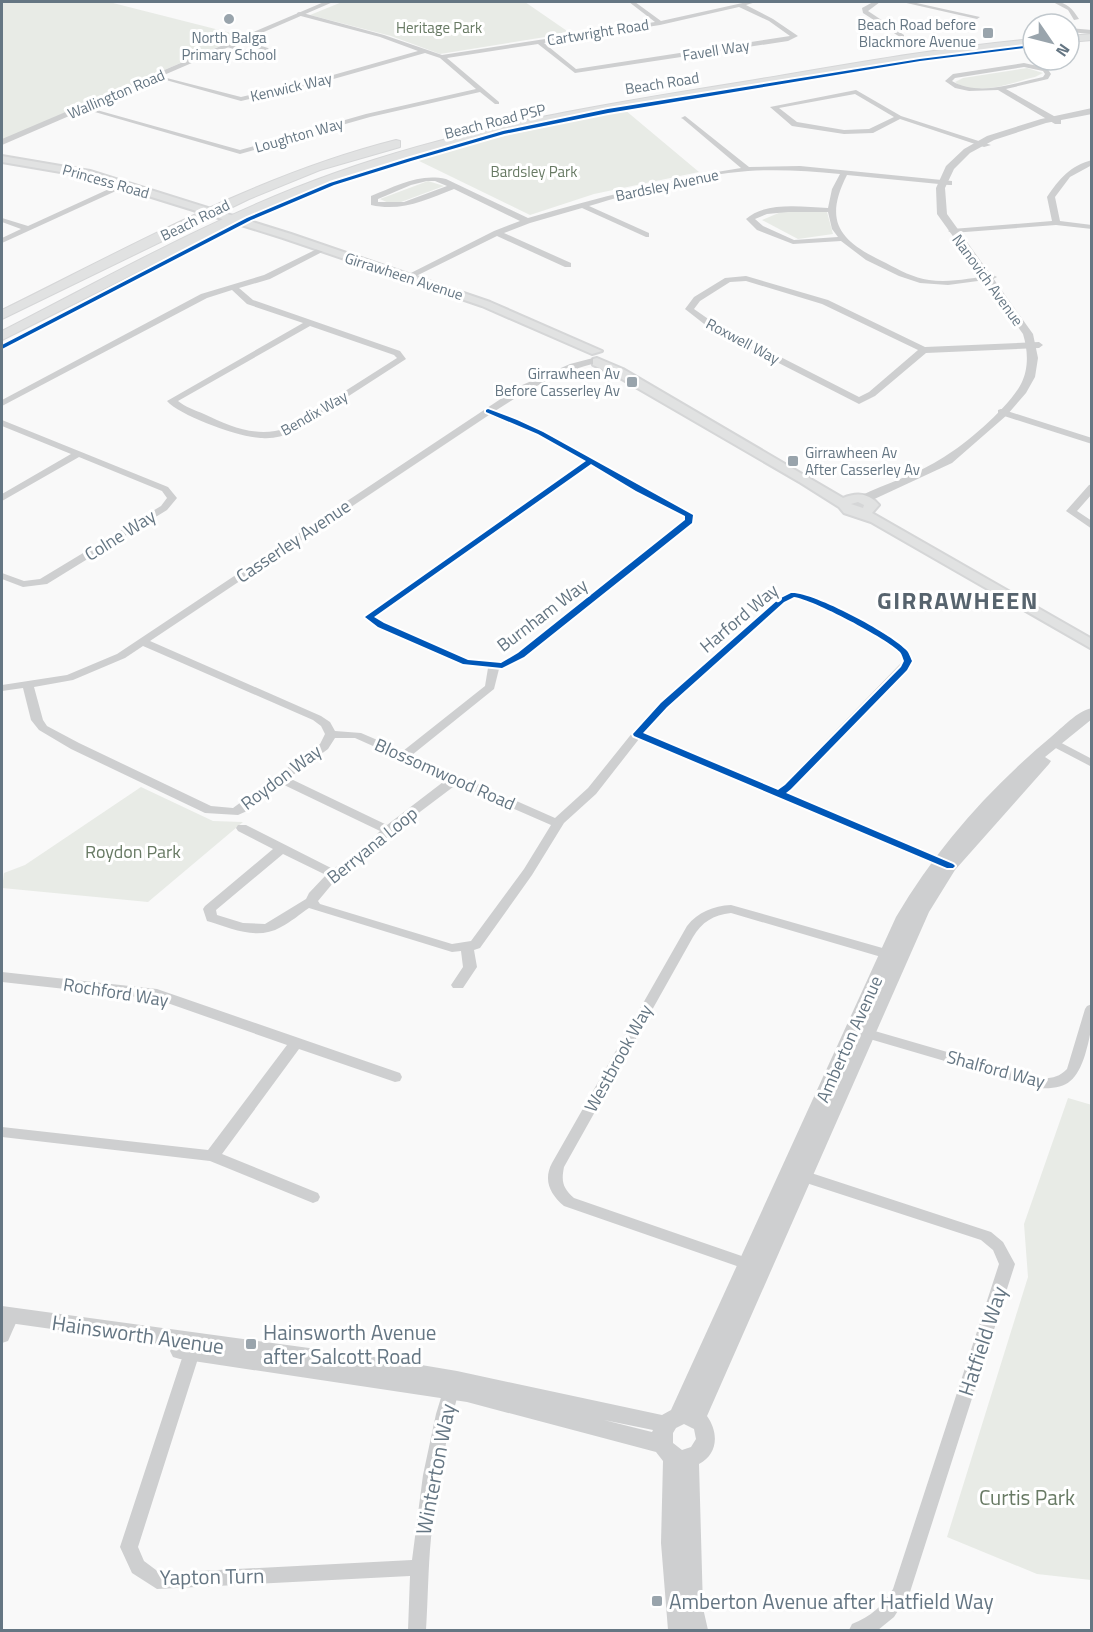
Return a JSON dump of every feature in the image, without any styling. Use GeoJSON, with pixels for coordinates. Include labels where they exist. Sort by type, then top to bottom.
{"type":"FeatureCollection","features":[{"type":"Feature","properties":{"kind":"main road","name":"Beach Road"},"geometry":{"type":"LineString","coordinates":[[617,93],[926,43],[1021,33]]}},
{"type":"Feature","properties":{"kind":"main road","name":"Beach Road"},"geometry":{"type":"LineString","coordinates":[[2,336],[229,222],[341,174],[513,126],[608,107],[986,46],[1021,43]]}},
{"type":"Feature","properties":{"kind":"main road","name":"Beach Road"},"geometry":{"type":"LineString","coordinates":[[2,315],[206,214],[316,167],[436,132]]}},
{"type":"Feature","properties":{"kind":"main road","name":"Princess Road"},"geometry":{"type":"LineString","coordinates":[[2,160],[122,186],[206,214]]}},
{"type":"Feature","properties":{"kind":"main road","name":"Girrawheen Avenue"},"geometry":{"type":"LineString","coordinates":[[206,214],[404,278],[486,309],[594,357],[885,517],[1092,638]]}},
{"type":"Feature","properties":{"kind":"main road","name":"Girrawheen Avenue"},"geometry":{"type":"LineString","coordinates":[[860,504],[876,519],[1092,645]]}},
{"type":"Feature","properties":{"kind":"street","name":"Wallington Road"},"geometry":{"type":"LineString","coordinates":[[2,142],[329,2]]}},
{"type":"Feature","properties":{"kind":"street"},"geometry":{"type":"LineString","coordinates":[[632,2],[660,23]]}},
{"type":"Feature","properties":{"kind":"street","name":"Cartwright Road"},"geometry":{"type":"LineString","coordinates":[[442,57],[660,23],[753,2]]}},
{"type":"Feature","properties":{"kind":"street"},"geometry":{"type":"LineString","coordinates":[[877,2],[864,9],[865,12],[902,36]]}},
{"type":"Feature","properties":{"kind":"street"},"geometry":{"type":"LineString","coordinates":[[905,2],[977,17]]}},
{"type":"Feature","properties":{"kind":"street"},"geometry":{"type":"LineString","coordinates":[[1056,2],[1072,12]]}},
{"type":"Feature","properties":{"kind":"street","name":"Favell Way"},"geometry":{"type":"LineString","coordinates":[[575,72],[788,39],[795,36],[771,20],[740,5]]}},
{"type":"Feature","properties":{"kind":"street"},"geometry":{"type":"LineString","coordinates":[[299,14],[382,36],[442,57],[497,103]]}},
{"type":"Feature","properties":{"kind":"street"},"geometry":{"type":"LineString","coordinates":[[227,46],[256,54],[268,52],[267,49],[238,41]]}},
{"type":"Feature","properties":{"kind":"street"},"geometry":{"type":"LineString","coordinates":[[538,41],[575,72],[569,80]]}},
{"type":"Feature","properties":{"kind":"street","name":"Kenwick Way"},"geometry":{"type":"LineString","coordinates":[[157,76],[241,99],[328,79],[425,51]]}},
{"type":"Feature","properties":{"kind":"street"},"geometry":{"type":"LineString","coordinates":[[998,87],[1046,78],[1048,74],[1046,69],[1024,65],[952,76],[948,81],[955,87],[971,91],[998,87],[1056,120]]}},
{"type":"Feature","properties":{"kind":"street","name":"Loughton Way"},"geometry":{"type":"LineString","coordinates":[[84,108],[240,152],[368,115],[481,90]]}},
{"type":"Feature","properties":{"kind":"street"},"geometry":{"type":"LineString","coordinates":[[899,117],[870,130],[844,132],[795,124],[773,106],[856,92],[899,117],[984,144]]}},
{"type":"Feature","properties":{"kind":"street"},"geometry":{"type":"LineString","coordinates":[[946,183],[962,163],[984,144],[1056,120],[1092,113]]}},
{"type":"Feature","properties":{"kind":"street"},"geometry":{"type":"LineString","coordinates":[[685,118],[747,169]]}},
{"type":"Feature","properties":{"kind":"street"},"geometry":{"type":"LineString","coordinates":[[1056,223],[1051,197],[1064,176],[1079,166],[1092,162]]}},
{"type":"Feature","properties":{"kind":"street","name":"Bardsley Avenue"},"geometry":{"type":"LineString","coordinates":[[404,278],[527,221],[664,183],[747,169],[800,168],[946,183]]}},
{"type":"Feature","properties":{"kind":"street"},"geometry":{"type":"LineString","coordinates":[[845,172],[831,198],[831,210],[838,234],[863,256],[921,281],[950,282],[990,278]]}},
{"type":"Feature","properties":{"kind":"street"},"geometry":{"type":"LineString","coordinates":[[454,186],[398,207],[387,207],[374,203],[374,198],[424,180],[437,179],[454,186],[527,221]]}},
{"type":"Feature","properties":{"kind":"street","name":"Nanovich Avenue"},"geometry":{"type":"LineString","coordinates":[[946,183],[946,204],[956,231],[1036,336],[1036,345]]}},
{"type":"Feature","properties":{"kind":"street"},"geometry":{"type":"LineString","coordinates":[[2,241],[122,186]]}},
{"type":"Feature","properties":{"kind":"street"},"geometry":{"type":"LineString","coordinates":[[582,205],[646,235]]}},
{"type":"Feature","properties":{"kind":"street"},"geometry":{"type":"LineString","coordinates":[[831,210],[771,211],[753,215],[750,219],[760,228],[793,242],[842,239]]}},
{"type":"Feature","properties":{"kind":"street"},"geometry":{"type":"LineString","coordinates":[[2,220],[28,229]]}},
{"type":"Feature","properties":{"kind":"street"},"geometry":{"type":"LineString","coordinates":[[956,231],[1056,223],[1092,227]]}},
{"type":"Feature","properties":{"kind":"street"},"geometry":{"type":"LineString","coordinates":[[497,233],[568,265]]}},
{"type":"Feature","properties":{"kind":"street"},"geometry":{"type":"LineString","coordinates":[[2,403],[195,301],[267,277],[318,251]]}},
{"type":"Feature","properties":{"kind":"street","name":"Roxwell Way"},"geometry":{"type":"LineString","coordinates":[[924,350],[872,394],[859,401],[711,324],[689,309],[697,299],[728,279],[746,278],[825,302],[924,350],[1036,345]]}},
{"type":"Feature","properties":{"kind":"street","name":"Bendix Way"},"geometry":{"type":"LineString","coordinates":[[234,287],[250,302],[397,353],[402,359],[290,430],[270,436],[253,435],[173,403],[172,400],[309,323]]}},
{"type":"Feature","properties":{"kind":"street"},"geometry":{"type":"LineString","coordinates":[[860,504],[953,464],[1005,414],[1026,398],[1037,379],[1040,364],[1036,345]]}},
{"type":"Feature","properties":{"kind":"street","name":"Casserley Avenue"},"geometry":{"type":"LineString","coordinates":[[2,688],[28,686],[85,673],[143,642],[488,411],[534,382],[594,357]]}},
{"type":"Feature","properties":{"kind":"street","name":"Burnham Way"},"geometry":{"type":"LineString","coordinates":[[488,411],[542,433],[589,462],[689,515],[689,521],[520,655],[502,666],[494,667],[466,662],[381,625],[369,617],[589,462]]}},
{"type":"Feature","properties":{"kind":"street"},"geometry":{"type":"LineString","coordinates":[[1005,414],[1092,441]]}},
{"type":"Feature","properties":{"kind":"street","name":"Colne Way"},"geometry":{"type":"LineString","coordinates":[[2,423],[165,489],[172,498],[164,508],[44,582],[23,584],[2,576]]}},
{"type":"Feature","properties":{"kind":"street"},"geometry":{"type":"LineString","coordinates":[[2,498],[78,454]]}},
{"type":"Feature","properties":{"kind":"street"},"geometry":{"type":"LineString","coordinates":[[1092,487],[1071,511],[1092,526]]}},
{"type":"Feature","properties":{"kind":"street","name":"Harford Way"},"geometry":{"type":"LineString","coordinates":[[637,734],[664,705],[788,596],[796,595],[815,601],[901,648],[908,661],[904,668],[810,765],[778,794]]}},
{"type":"Feature","properties":{"kind":"street","name":"Roydon Way"},"geometry":{"type":"LineString","coordinates":[[28,686],[37,720],[43,728],[75,746],[210,810],[234,812],[243,807],[324,746],[331,734],[326,724],[317,718],[143,642]]}},
{"type":"Feature","properties":{"kind":"street"},"geometry":{"type":"LineString","coordinates":[[405,756],[490,687],[494,667]]}},
{"type":"Feature","properties":{"kind":"street","name":"Amberton Avenue"},"geometry":{"type":"LineString","coordinates":[[679,1630],[675,1604],[671,1495],[677,1436],[893,956],[929,896],[944,863],[1057,745],[1092,712]]}},
{"type":"Feature","properties":{"kind":"street","name":"Amberton Avenue"},"geometry":{"type":"LineString","coordinates":[[1057,745],[1092,725]]}},
{"type":"Feature","properties":{"kind":"street","name":"Blossomwood Road"},"geometry":{"type":"LineString","coordinates":[[331,734],[357,735],[558,824]]}},
{"type":"Feature","properties":{"kind":"street"},"geometry":{"type":"LineString","coordinates":[[458,985],[470,967],[467,947],[475,945],[483,936],[558,824],[592,792],[637,734],[944,863]]}},
{"type":"Feature","properties":{"kind":"street"},"geometry":{"type":"LineString","coordinates":[[1057,745],[1092,764]]}},
{"type":"Feature","properties":{"kind":"street"},"geometry":{"type":"LineString","coordinates":[[281,779],[388,830]]}},
{"type":"Feature","properties":{"kind":"street","name":"Berryana Loop"},"geometry":{"type":"LineString","coordinates":[[455,779],[388,830],[361,857],[334,874],[310,902],[316,907],[452,948],[467,947]]}},
{"type":"Feature","properties":{"kind":"street"},"geometry":{"type":"LineString","coordinates":[[242,828],[334,874]]}},
{"type":"Feature","properties":{"kind":"street"},"geometry":{"type":"LineString","coordinates":[[282,848],[209,909],[211,918],[252,930],[274,926],[296,908],[310,902]]}},
{"type":"Feature","properties":{"kind":"street","name":"Westbrook Way"},"geometry":{"type":"LineString","coordinates":[[754,1266],[569,1202],[558,1193],[553,1182],[557,1167],[687,936],[704,915],[716,909],[731,909],[893,956]]}},
{"type":"Feature","properties":{"kind":"street","name":"Rochford Way"},"geometry":{"type":"LineString","coordinates":[[2,977],[157,994],[395,1077]]}},
{"type":"Feature","properties":{"kind":"street","name":"Shalford Way"},"geometry":{"type":"LineString","coordinates":[[860,1031],[1036,1083],[1055,1084],[1067,1078],[1073,1071],[1092,1009]]}},
{"type":"Feature","properties":{"kind":"street"},"geometry":{"type":"LineString","coordinates":[[212,1156],[296,1043]]}},
{"type":"Feature","properties":{"kind":"street"},"geometry":{"type":"LineString","coordinates":[[2,1132],[212,1156],[313,1197]]}},
{"type":"Feature","properties":{"kind":"street","name":"Hatfield Way"},"geometry":{"type":"LineString","coordinates":[[796,1174],[986,1236],[998,1246],[1007,1264],[901,1592],[891,1610],[872,1627],[858,1630]]}},
{"type":"Feature","properties":{"kind":"street","name":"Hainsworth Avenue"},"geometry":{"type":"LineString","coordinates":[[4,1323],[193,1347],[453,1385],[677,1436]]}},
{"type":"Feature","properties":{"kind":"street","name":"Yapton Turn"},"geometry":{"type":"LineString","coordinates":[[193,1347],[129,1547],[138,1567],[157,1581],[417,1568]]}},
{"type":"Feature","properties":{"kind":"street","name":"Winterton Way"},"geometry":{"type":"LineString","coordinates":[[417,1630],[417,1568],[425,1498],[453,1385]]}},
{"type":"Feature","properties":{"kind":"street","name":"Amberton Avenue"},"geometry":{"type":"LineString","coordinates":[[677,1436],[692,1608],[697,1630]]}},
{"type":"Feature","properties":{"kind":"green space"},"geometry":{"type":"Polygon","coordinates":[[[2,2],[109,2],[243,36],[2,140],[2,2]]]}},
{"type":"Feature","properties":{"kind":"green space","name":"Heritage Park"},"geometry":{"type":"Polygon","coordinates":[[[342,2],[525,2],[570,33],[440,54],[391,36],[310,15],[342,2]]]}},
{"type":"Feature","properties":{"kind":"green space"},"geometry":{"type":"Polygon","coordinates":[[[1021,69],[1021,72],[1043,73],[1006,85],[984,89],[963,87],[955,82],[963,78],[1021,69]]]}},
{"type":"Feature","properties":{"kind":"green space","name":"Bardsley Park"},"geometry":{"type":"Polygon","coordinates":[[[625,110],[699,172],[594,194],[530,215],[413,158],[445,149],[625,110]]]}},
{"type":"Feature","properties":{"kind":"green space"},"geometry":{"type":"Polygon","coordinates":[[[428,181],[444,186],[393,205],[380,199],[428,181]]]}},
{"type":"Feature","properties":{"kind":"green space"},"geometry":{"type":"Polygon","coordinates":[[[781,212],[827,212],[833,234],[798,239],[762,220],[781,212]]]}},
{"type":"Feature","properties":{"kind":"green space","name":"Roydon Park"},"geometry":{"type":"Polygon","coordinates":[[[141,787],[213,821],[243,822],[148,902],[2,888],[4,873],[25,865],[141,787]]]}},
{"type":"Feature","properties":{"kind":"green space","name":"Curtis Park"},"geometry":{"type":"Polygon","coordinates":[[[1068,1098],[1092,1105],[1091,1580],[1037,1574],[947,1537],[1028,1277],[1024,1224],[1068,1098]]]}},
{"type":"Feature","properties":{"kind":"cycle path","name":"Beach Road PSP"},"geometry":{"type":"LineString","coordinates":[[2,347],[249,219],[332,184],[409,160],[503,133],[608,111],[920,60],[1021,47]]}},
{"type":"Feature","properties":{"kind":"cycle path"},"geometry":{"type":"LineString","coordinates":[[488,411],[565,446],[689,515],[689,521],[521,655],[502,666],[466,662],[381,625],[369,617],[589,462]]}},
{"type":"Feature","properties":{"kind":"cycle path"},"geometry":{"type":"LineString","coordinates":[[778,794],[788,787],[904,668],[908,661],[902,650],[893,643],[833,609],[797,595],[788,596],[781,601],[664,705],[637,734],[656,741],[950,866]]}},
{"type":"Feature","properties":{"kind":"place","name":"North Balga Primary School"},"geometry":{"type":"Point","coordinates":[229,19]}},
{"type":"Feature","properties":{"kind":"place","name":"Beach Road before Blackmore Avenue"},"geometry":{"type":"Point","coordinates":[988,33]}},
{"type":"Feature","properties":{"kind":"place","name":"Girrawheen Av Before Casserley Av"},"geometry":{"type":"Point","coordinates":[632,382]}},
{"type":"Feature","properties":{"kind":"place","name":"Girrawheen Av After Casserley Av"},"geometry":{"type":"Point","coordinates":[793,461]}},
{"type":"Feature","properties":{"kind":"place","name":"Hainsworth Avenue after Salcott Road"},"geometry":{"type":"Point","coordinates":[251,1344]}},
{"type":"Feature","properties":{"kind":"place","name":"Amberton Avenue after Hatfield Way"},"geometry":{"type":"Point","coordinates":[657,1601]}},
{"type":"Feature","properties":{"kind":"district","name":"GIRRAWHEEN"},"geometry":{"type":"Point","coordinates":[958,600]}}]}
